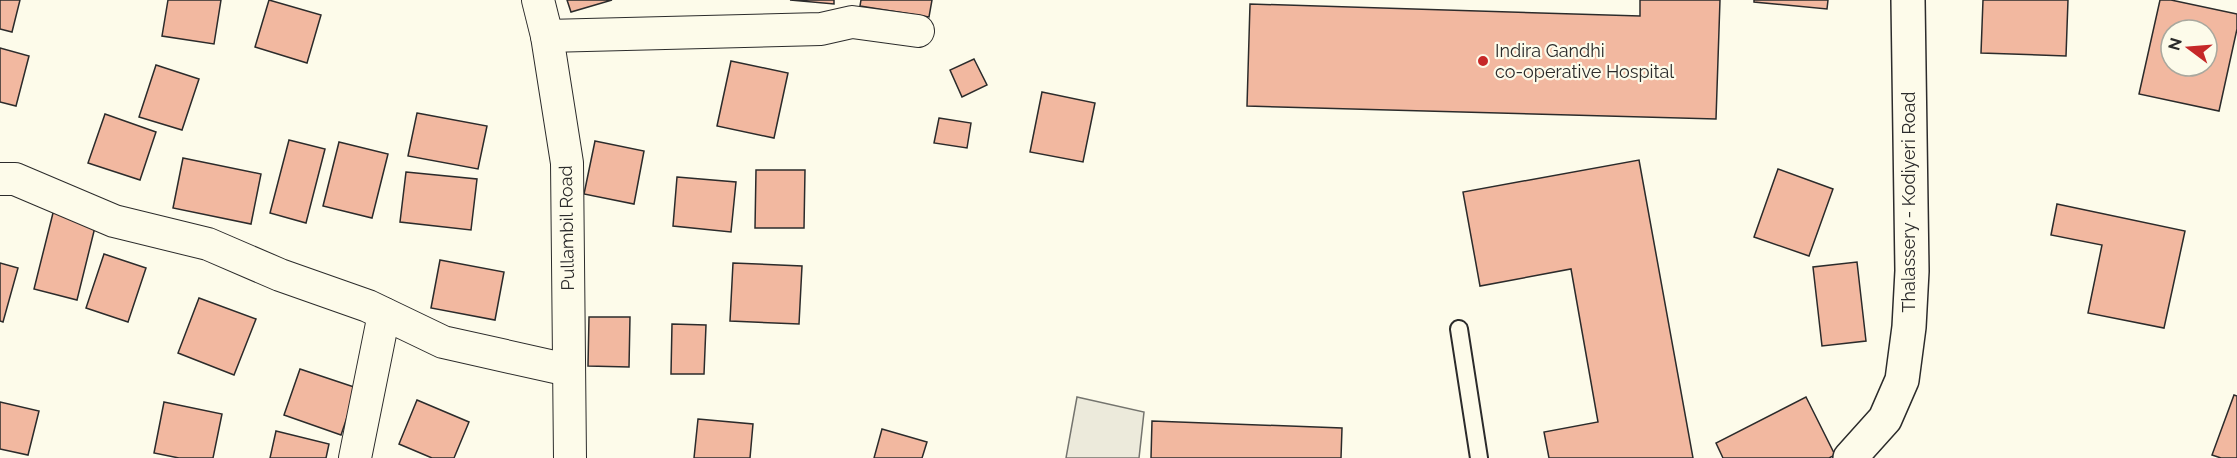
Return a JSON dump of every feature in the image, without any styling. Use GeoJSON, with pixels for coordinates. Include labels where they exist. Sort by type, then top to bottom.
{"type":"FeatureCollection","features":[{"type":"Feature","properties":{"kind":"main road","name":"Thalassery - Kodiyeri Road"},"geometry":{"type":"LineString","coordinates":[[1850,458],[1885,419],[1902,380],[1909,327],[1912,271],[1908,0]]}},
{"type":"Feature","properties":{"kind":"street","name":"Pullambil Road"},"geometry":{"type":"LineString","coordinates":[[537,0],[547,36],[567,163],[570,458]]}},
{"type":"Feature","properties":{"kind":"street"},"geometry":{"type":"LineString","coordinates":[[547,36],[821,29],[852,22],[918,31]]}},
{"type":"Feature","properties":{"kind":"street"},"geometry":{"type":"LineString","coordinates":[[0,179],[15,179],[114,220],[208,244],[280,276],[368,306],[443,342],[568,370]]}},
{"type":"Feature","properties":{"kind":"street"},"geometry":{"type":"LineString","coordinates":[[355,458],[384,314]]}},
{"type":"Feature","properties":{"kind":"lane"},"geometry":{"type":"LineString","coordinates":[[1459,329],[1479,458]]}},
{"type":"Feature","properties":{"kind":"shaded area"},"geometry":{"type":"Polygon","coordinates":[[[1077,397],[1144,412],[1139,458],[1066,458],[1077,397]]]}},
{"type":"Feature","properties":{"kind":"building"},"geometry":{"type":"Polygon","coordinates":[[[0,0],[20,0],[12,32],[0,29],[0,0]]]}},
{"type":"Feature","properties":{"kind":"building"},"geometry":{"type":"Polygon","coordinates":[[[168,0],[221,0],[214,44],[162,36],[168,0]]]}},
{"type":"Feature","properties":{"kind":"building"},"geometry":{"type":"Polygon","coordinates":[[[269,0],[321,15],[307,63],[255,47],[269,0]]]}},
{"type":"Feature","properties":{"kind":"building"},"geometry":{"type":"Polygon","coordinates":[[[567,0],[612,0],[571,12],[567,0]]]}},
{"type":"Feature","properties":{"kind":"building"},"geometry":{"type":"Polygon","coordinates":[[[790,0],[834,0],[834,4],[790,0]]]}},
{"type":"Feature","properties":{"kind":"building"},"geometry":{"type":"Polygon","coordinates":[[[861,0],[932,0],[929,17],[860,6],[861,0]]]}},
{"type":"Feature","properties":{"kind":"building","name":"Indira Gandhi co-operative Hospital"},"geometry":{"type":"Polygon","coordinates":[[[1640,0],[1720,0],[1716,119],[1247,106],[1250,4],[1640,16],[1640,0]]]}},
{"type":"Feature","properties":{"kind":"building"},"geometry":{"type":"Polygon","coordinates":[[[1754,0],[1828,0],[1827,9],[1754,2],[1754,0]]]}},
{"type":"Feature","properties":{"kind":"building"},"geometry":{"type":"Polygon","coordinates":[[[1983,0],[2068,0],[2066,56],[1981,53],[1983,0]]]}},
{"type":"Feature","properties":{"kind":"building"},"geometry":{"type":"Polygon","coordinates":[[[2160,0],[2171,0],[2237,14],[2237,29],[2219,111],[2139,94],[2160,0]]]}},
{"type":"Feature","properties":{"kind":"building"},"geometry":{"type":"Polygon","coordinates":[[[0,48],[29,56],[16,106],[0,102],[0,48]]]}},
{"type":"Feature","properties":{"kind":"building"},"geometry":{"type":"Polygon","coordinates":[[[974,59],[987,85],[962,97],[950,70],[974,59]]]}},
{"type":"Feature","properties":{"kind":"building"},"geometry":{"type":"Polygon","coordinates":[[[731,61],[788,73],[774,138],[717,126],[731,61]]]}},
{"type":"Feature","properties":{"kind":"building"},"geometry":{"type":"Polygon","coordinates":[[[156,65],[199,79],[182,130],[139,117],[156,65]]]}},
{"type":"Feature","properties":{"kind":"building"},"geometry":{"type":"Polygon","coordinates":[[[1042,92],[1095,103],[1083,162],[1030,152],[1042,92]]]}},
{"type":"Feature","properties":{"kind":"building"},"geometry":{"type":"Polygon","coordinates":[[[417,113],[487,126],[478,169],[408,156],[417,113]]]}},
{"type":"Feature","properties":{"kind":"building"},"geometry":{"type":"Polygon","coordinates":[[[105,114],[156,132],[140,180],[88,163],[105,114]]]}},
{"type":"Feature","properties":{"kind":"building"},"geometry":{"type":"Polygon","coordinates":[[[939,118],[971,123],[967,148],[934,143],[939,118]]]}},
{"type":"Feature","properties":{"kind":"building"},"geometry":{"type":"Polygon","coordinates":[[[289,140],[325,149],[306,223],[270,213],[289,140]]]}},
{"type":"Feature","properties":{"kind":"building"},"geometry":{"type":"Polygon","coordinates":[[[595,141],[644,151],[634,204],[584,194],[595,141]]]}},
{"type":"Feature","properties":{"kind":"building"},"geometry":{"type":"Polygon","coordinates":[[[339,142],[388,154],[372,218],[323,206],[339,142]]]}},
{"type":"Feature","properties":{"kind":"building"},"geometry":{"type":"Polygon","coordinates":[[[183,158],[261,174],[251,224],[173,208],[183,158]]]}},
{"type":"Feature","properties":{"kind":"building"},"geometry":{"type":"Polygon","coordinates":[[[1639,160],[1693,458],[1549,458],[1544,432],[1598,422],[1571,269],[1480,286],[1463,192],[1639,160]]]}},
{"type":"Feature","properties":{"kind":"building"},"geometry":{"type":"Polygon","coordinates":[[[1778,169],[1833,189],[1809,256],[1754,237],[1778,169]]]}},
{"type":"Feature","properties":{"kind":"building"},"geometry":{"type":"Polygon","coordinates":[[[756,170],[805,170],[804,228],[755,228],[756,170]]]}},
{"type":"Feature","properties":{"kind":"building"},"geometry":{"type":"Polygon","coordinates":[[[406,172],[477,179],[471,230],[400,222],[406,172]]]}},
{"type":"Feature","properties":{"kind":"building"},"geometry":{"type":"Polygon","coordinates":[[[677,177],[736,182],[731,232],[673,226],[677,177]]]}},
{"type":"Feature","properties":{"kind":"building"},"geometry":{"type":"Polygon","coordinates":[[[2057,204],[2185,231],[2164,328],[2088,313],[2102,245],[2051,235],[2057,204]]]}},
{"type":"Feature","properties":{"kind":"building"},"geometry":{"type":"Polygon","coordinates":[[[54,209],[97,219],[77,300],[34,289],[54,209]]]}},
{"type":"Feature","properties":{"kind":"building"},"geometry":{"type":"Polygon","coordinates":[[[104,254],[146,268],[128,322],[86,308],[104,254]]]}},
{"type":"Feature","properties":{"kind":"building"},"geometry":{"type":"Polygon","coordinates":[[[440,260],[504,272],[495,320],[431,308],[440,260]]]}},
{"type":"Feature","properties":{"kind":"building"},"geometry":{"type":"Polygon","coordinates":[[[1857,262],[1866,341],[1822,346],[1813,267],[1857,262]]]}},
{"type":"Feature","properties":{"kind":"building"},"geometry":{"type":"Polygon","coordinates":[[[0,263],[18,268],[3,322],[0,321],[0,263]]]}},
{"type":"Feature","properties":{"kind":"building"},"geometry":{"type":"Polygon","coordinates":[[[733,263],[802,266],[799,324],[730,321],[733,263]]]}},
{"type":"Feature","properties":{"kind":"building"},"geometry":{"type":"Polygon","coordinates":[[[199,298],[256,319],[234,375],[178,353],[199,298]]]}},
{"type":"Feature","properties":{"kind":"building"},"geometry":{"type":"Polygon","coordinates":[[[589,317],[630,317],[629,367],[588,366],[589,317]]]}},
{"type":"Feature","properties":{"kind":"building"},"geometry":{"type":"Polygon","coordinates":[[[672,324],[706,325],[704,374],[671,374],[672,324]]]}},
{"type":"Feature","properties":{"kind":"building"},"geometry":{"type":"Polygon","coordinates":[[[300,369],[357,388],[341,435],[284,415],[300,369]]]}},
{"type":"Feature","properties":{"kind":"building"},"geometry":{"type":"Polygon","coordinates":[[[2234,395],[2237,396],[2237,458],[2221,458],[2212,455],[2234,395]]]}},
{"type":"Feature","properties":{"kind":"building"},"geometry":{"type":"Polygon","coordinates":[[[1806,397],[1835,455],[1829,458],[1723,458],[1716,443],[1806,397]]]}},
{"type":"Feature","properties":{"kind":"building"},"geometry":{"type":"Polygon","coordinates":[[[417,400],[469,422],[454,458],[432,458],[399,444],[417,400]]]}},
{"type":"Feature","properties":{"kind":"building"},"geometry":{"type":"Polygon","coordinates":[[[0,402],[39,411],[28,455],[0,449],[0,402]]]}},
{"type":"Feature","properties":{"kind":"building"},"geometry":{"type":"Polygon","coordinates":[[[164,402],[222,414],[213,458],[179,458],[154,453],[164,402]]]}},
{"type":"Feature","properties":{"kind":"building"},"geometry":{"type":"Polygon","coordinates":[[[698,419],[753,424],[750,458],[694,458],[698,419]]]}},
{"type":"Feature","properties":{"kind":"building"},"geometry":{"type":"Polygon","coordinates":[[[1152,421],[1342,428],[1341,458],[1151,458],[1152,421]]]}},
{"type":"Feature","properties":{"kind":"building"},"geometry":{"type":"Polygon","coordinates":[[[882,429],[927,442],[922,458],[874,458],[882,429]]]}},
{"type":"Feature","properties":{"kind":"building"},"geometry":{"type":"Polygon","coordinates":[[[276,431],[329,444],[326,458],[270,458],[276,431]]]}},
{"type":"Feature","properties":{"kind":"place","name":"Indira Gandhi co-operative Hospital"},"geometry":{"type":"Point","coordinates":[1483,61]}}]}
